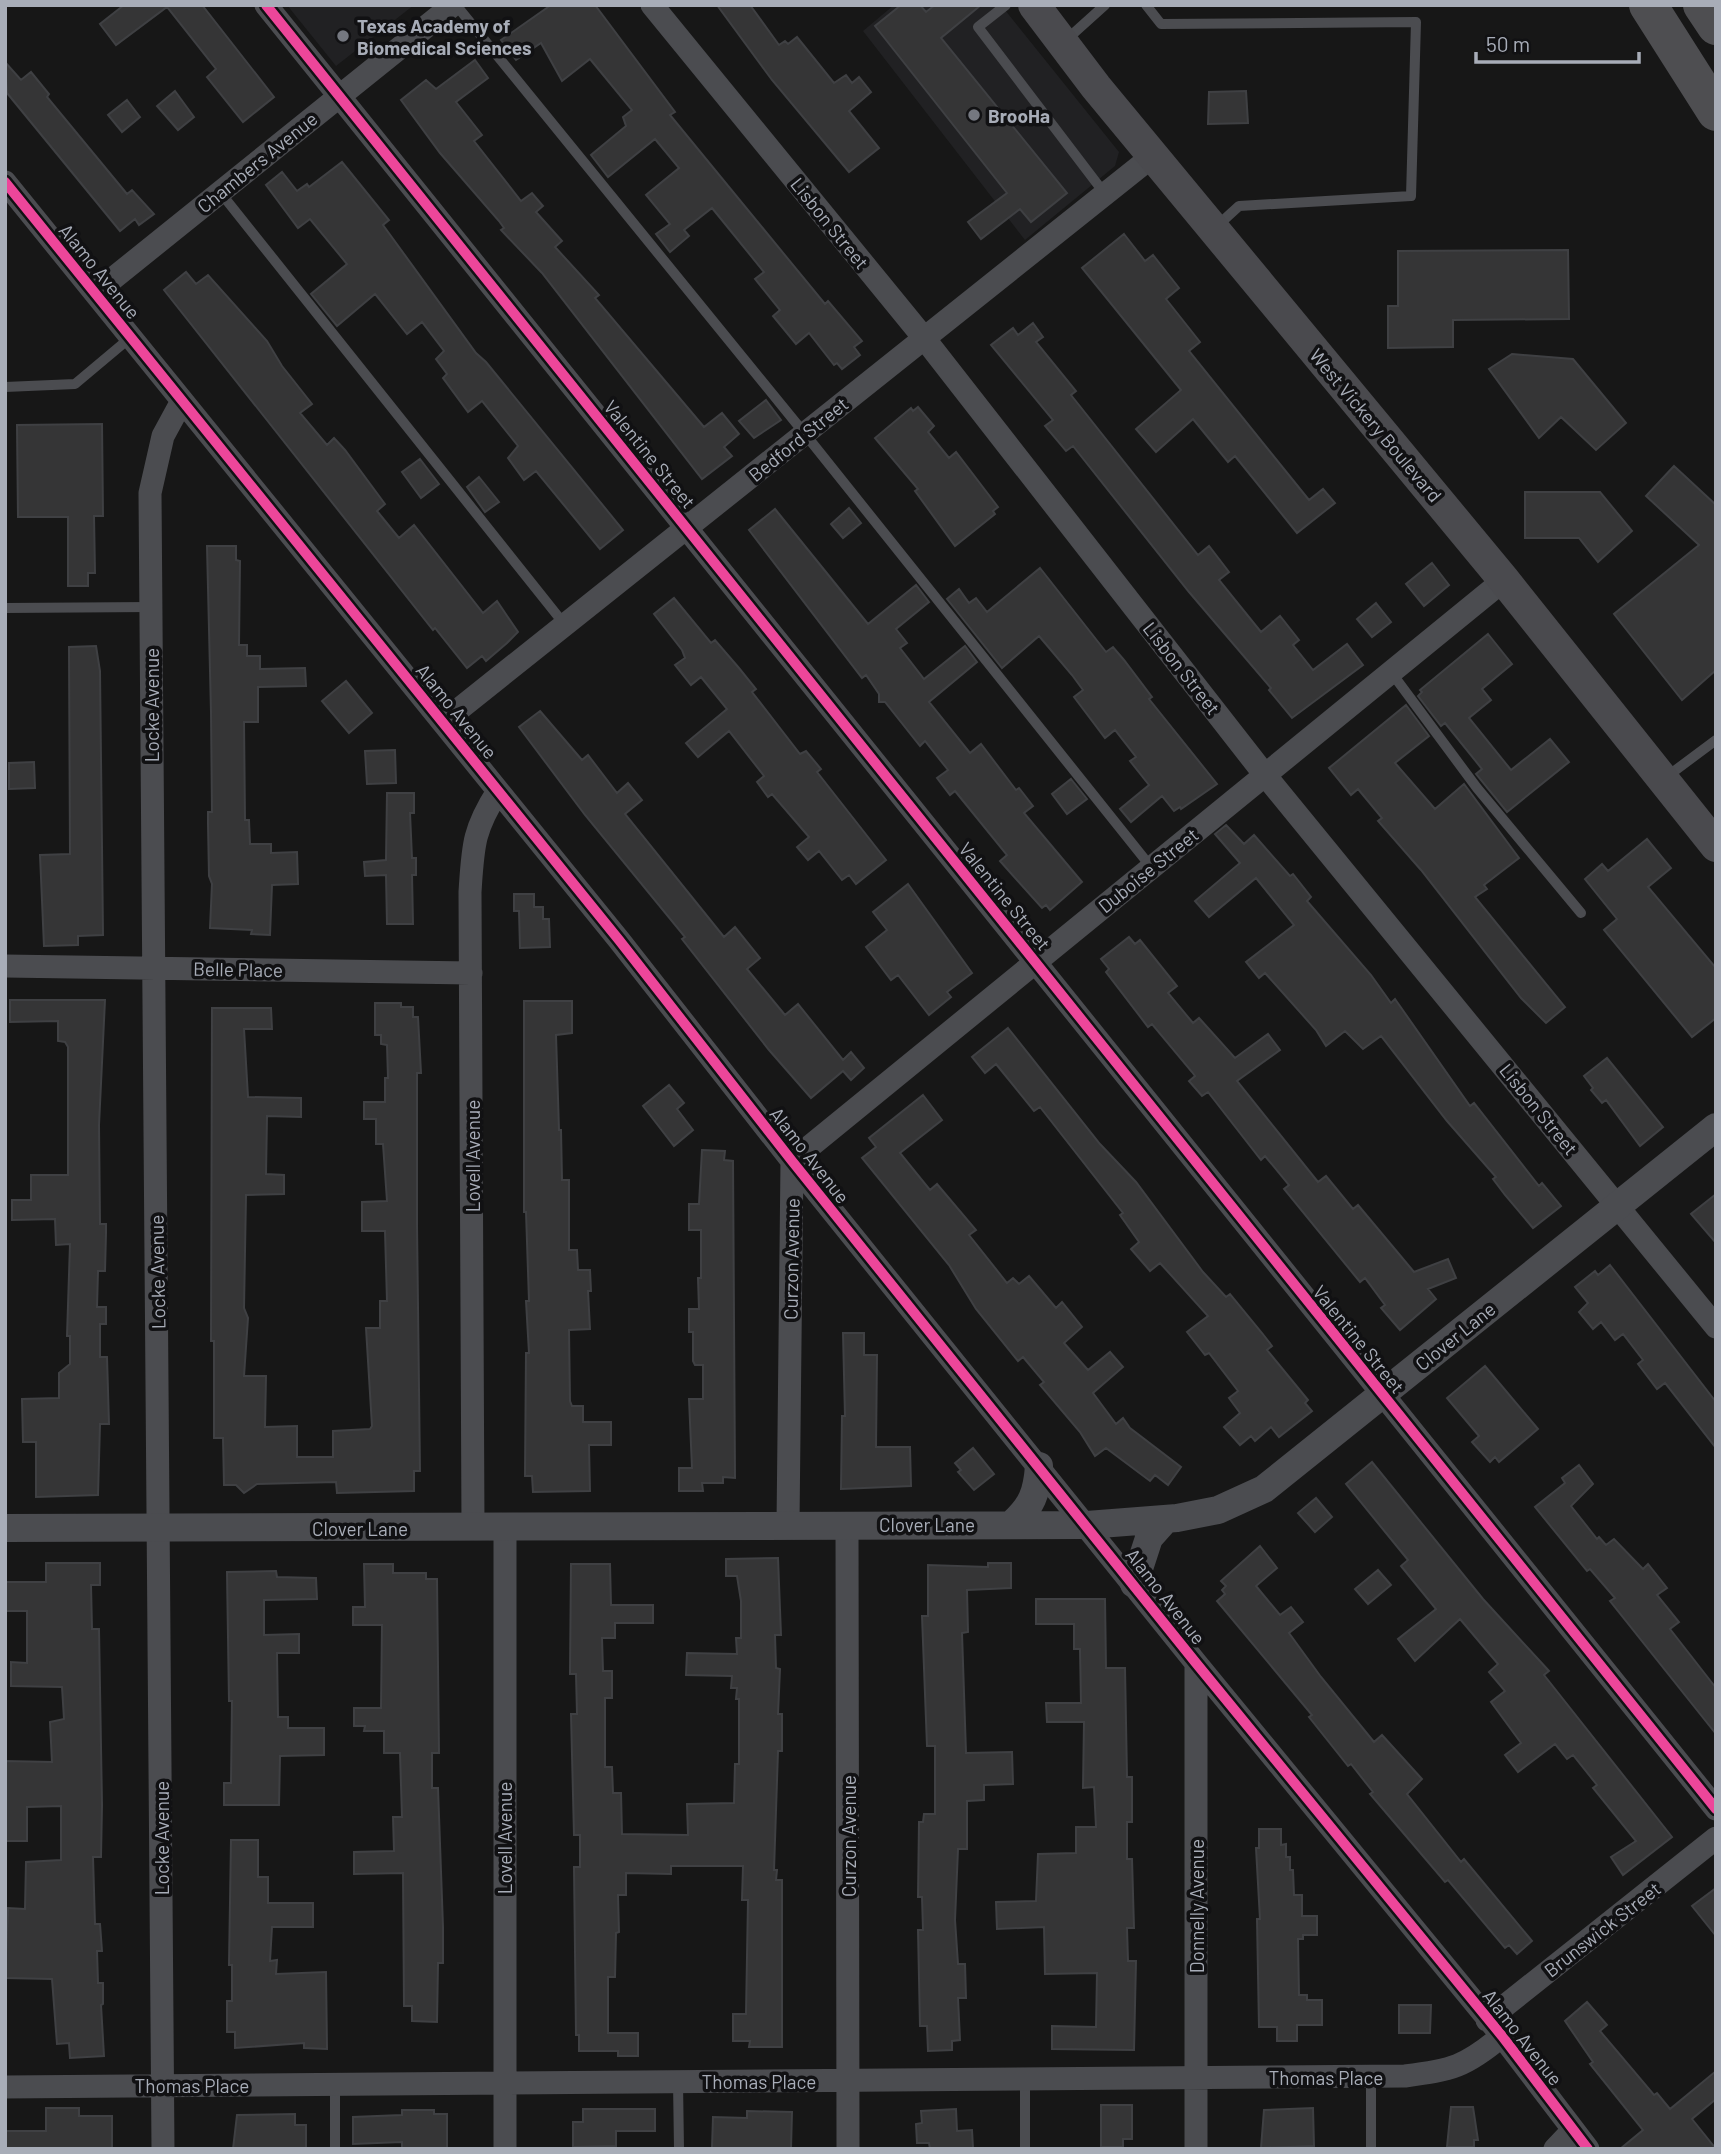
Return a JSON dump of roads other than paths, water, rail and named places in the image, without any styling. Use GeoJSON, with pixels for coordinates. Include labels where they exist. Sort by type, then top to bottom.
{"type":"FeatureCollection","features":[{"type":"Feature","properties":{"kind":"highway"},"geometry":{"type":"LineString","coordinates":[[1648,5],[1716,112]]}},
{"type":"Feature","properties":{"kind":"highway"},"geometry":{"type":"LineString","coordinates":[[1702,5],[1716,26]]}},
{"type":"Feature","properties":{"kind":"main road","name":"West Vickery Boulevard"},"geometry":{"type":"LineString","coordinates":[[1034,5],[1214,229],[1504,580],[1716,846]]}},
{"type":"Feature","properties":{"kind":"street","name":"Valentine Street"},"geometry":{"type":"LineString","coordinates":[[266,5],[1716,1810]]}},
{"type":"Feature","properties":{"kind":"street","name":"Chambers Avenue"},"geometry":{"type":"LineString","coordinates":[[95,293],[454,5]]}},
{"type":"Feature","properties":{"kind":"street","name":"Lisbon Street"},"geometry":{"type":"LineString","coordinates":[[652,5],[924,338],[1265,775],[1716,1327]]}},
{"type":"Feature","properties":{"kind":"street","name":"Bedford Street"},"geometry":{"type":"LineString","coordinates":[[443,722],[1154,155]]}},
{"type":"Feature","properties":{"kind":"street","name":"Alamo Avenue"},"geometry":{"type":"LineString","coordinates":[[5,182],[443,722],[792,1161],[1494,2028],[1588,2149]]}},
{"type":"Feature","properties":{"kind":"street","name":"Locke Avenue"},"geometry":{"type":"LineString","coordinates":[[163,2149],[160,1530],[149,493],[163,436],[182,401]]}},
{"type":"Feature","properties":{"kind":"street","name":"Duboise Street"},"geometry":{"type":"LineString","coordinates":[[792,1161],[1504,580]]}},
{"type":"Feature","properties":{"kind":"street","name":"Lovell Avenue"},"geometry":{"type":"LineString","coordinates":[[473,1527],[470,892],[474,838],[481,818],[498,791]]}},
{"type":"Feature","properties":{"kind":"street","name":"Belle Place"},"geometry":{"type":"LineString","coordinates":[[5,966],[471,973]]}},
{"type":"Feature","properties":{"kind":"street","name":"Clover Lane"},"geometry":{"type":"LineString","coordinates":[[5,1528],[160,1530],[788,1524],[1087,1525],[1166,1519],[1218,1510],[1264,1489],[1716,1127]]}},
{"type":"Feature","properties":{"kind":"street","name":"Curzon Avenue"},"geometry":{"type":"LineString","coordinates":[[788,1524],[792,1161]]}},
{"type":"Feature","properties":{"kind":"street"},"geometry":{"type":"LineString","coordinates":[[1012,1524],[1028,1509],[1037,1492],[1038,1466]]}},
{"type":"Feature","properties":{"kind":"street"},"geometry":{"type":"LineString","coordinates":[[1135,1584],[1149,1538],[1166,1519]]}},
{"type":"Feature","properties":{"kind":"street","name":"Curzon Avenue"},"geometry":{"type":"LineString","coordinates":[[848,1524],[848,2149]]}},
{"type":"Feature","properties":{"kind":"street","name":"Lovell Avenue"},"geometry":{"type":"LineString","coordinates":[[505,1527],[505,2149]]}},
{"type":"Feature","properties":{"kind":"street","name":"Donnelly Avenue"},"geometry":{"type":"LineString","coordinates":[[1196,1663],[1196,2149]]}},
{"type":"Feature","properties":{"kind":"street","name":"Brunswick Street"},"geometry":{"type":"LineString","coordinates":[[1494,2028],[1716,1838]]}},
{"type":"Feature","properties":{"kind":"street","name":"Thomas Place"},"geometry":{"type":"LineString","coordinates":[[5,2087],[1405,2076],[1452,2070],[1479,2055],[1494,2028]]}},
{"type":"Feature","properties":{"kind":"street"},"geometry":{"type":"LineString","coordinates":[[1555,2149],[1573,2130]]}},
{"type":"Feature","properties":{"kind":"lane"},"geometry":{"type":"LineString","coordinates":[[454,5],[805,433],[1151,867]]}},
{"type":"Feature","properties":{"kind":"lane"},"geometry":{"type":"LineString","coordinates":[[1006,5],[978,27],[1105,194]]}},
{"type":"Feature","properties":{"kind":"lane"},"geometry":{"type":"LineString","coordinates":[[1063,43],[1105,5]]}},
{"type":"Feature","properties":{"kind":"lane"},"geometry":{"type":"LineString","coordinates":[[1146,5],[1160,24],[1416,22],[1411,196],[1239,206],[1214,229]]}},
{"type":"Feature","properties":{"kind":"lane"},"geometry":{"type":"LineString","coordinates":[[220,192],[565,625]]}},
{"type":"Feature","properties":{"kind":"lane"},"geometry":{"type":"LineString","coordinates":[[5,387],[75,384],[131,337]]}},
{"type":"Feature","properties":{"kind":"lane"},"geometry":{"type":"LineString","coordinates":[[5,608],[151,607]]}},
{"type":"Feature","properties":{"kind":"lane"},"geometry":{"type":"LineString","coordinates":[[1391,672],[1477,788],[1580,913]]}},
{"type":"Feature","properties":{"kind":"lane"},"geometry":{"type":"LineString","coordinates":[[1663,780],[1716,740]]}},
{"type":"Feature","properties":{"kind":"lane"},"geometry":{"type":"LineString","coordinates":[[1371,2076],[1371,2149]]}},
{"type":"Feature","properties":{"kind":"lane"},"geometry":{"type":"LineString","coordinates":[[1025,2079],[1025,2149]]}},
{"type":"Feature","properties":{"kind":"lane"},"geometry":{"type":"LineString","coordinates":[[678,2082],[679,2149]]}},
{"type":"Feature","properties":{"kind":"lane"},"geometry":{"type":"LineString","coordinates":[[335,2084],[335,2149]]}},
{"type":"Feature","properties":{"kind":"place","name":"Texas Academy of Biomedical Sciences"},"geometry":{"type":"Point","coordinates":[343,36]}},
{"type":"Feature","properties":{"kind":"place","name":"BrooHa"},"geometry":{"type":"Point","coordinates":[974,115]}}]}
